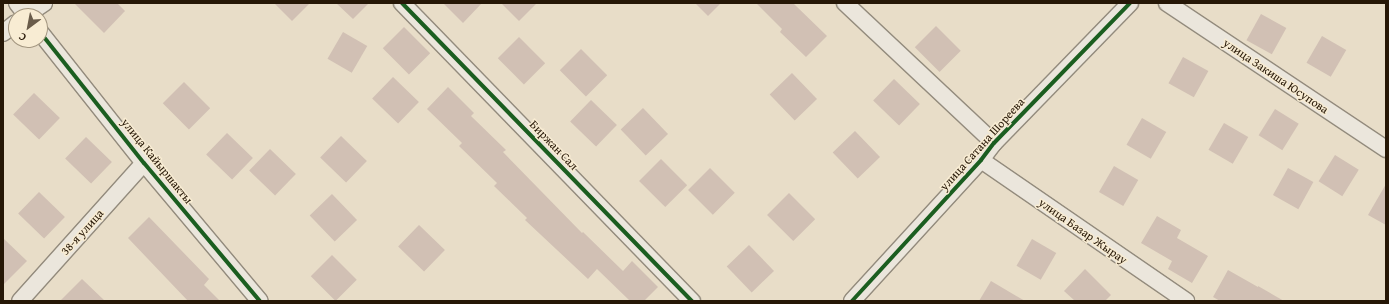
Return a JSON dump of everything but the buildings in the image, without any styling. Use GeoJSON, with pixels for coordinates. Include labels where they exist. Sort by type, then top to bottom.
{"type":"FeatureCollection","features":[{"type":"Feature","properties":{"kind":"street"},"geometry":{"type":"LineString","coordinates":[[34,8],[44,3]]}},
{"type":"Feature","properties":{"kind":"street","name":"Биржан Сал"},"geometry":{"type":"LineString","coordinates":[[402,3],[692,301]]}},
{"type":"Feature","properties":{"kind":"street"},"geometry":{"type":"LineString","coordinates":[[845,3],[994,142]]}},
{"type":"Feature","properties":{"kind":"street","name":"улица Сатана Шореева"},"geometry":{"type":"LineString","coordinates":[[852,301],[981,160],[994,142],[1130,3]]}},
{"type":"Feature","properties":{"kind":"street","name":"улица Закиша Юсупова"},"geometry":{"type":"LineString","coordinates":[[1167,3],[1386,149]]}},
{"type":"Feature","properties":{"kind":"street","name":"улица Кайыршакты"},"geometry":{"type":"LineString","coordinates":[[48,42],[144,163],[260,301]]}},
{"type":"Feature","properties":{"kind":"street","name":"улица Базар Жырау"},"geometry":{"type":"LineString","coordinates":[[981,160],[1186,301]]}},
{"type":"Feature","properties":{"kind":"street","name":"38-я улица"},"geometry":{"type":"LineString","coordinates":[[20,301],[144,163]]}},
{"type":"Feature","properties":{"kind":"cycle path"},"geometry":{"type":"LineString","coordinates":[[402,3],[692,301]]}},
{"type":"Feature","properties":{"kind":"cycle path"},"geometry":{"type":"LineString","coordinates":[[852,301],[981,160],[994,143],[1130,3]]}},
{"type":"Feature","properties":{"kind":"cycle path"},"geometry":{"type":"LineString","coordinates":[[48,42],[144,163],[260,301]]}}]}
